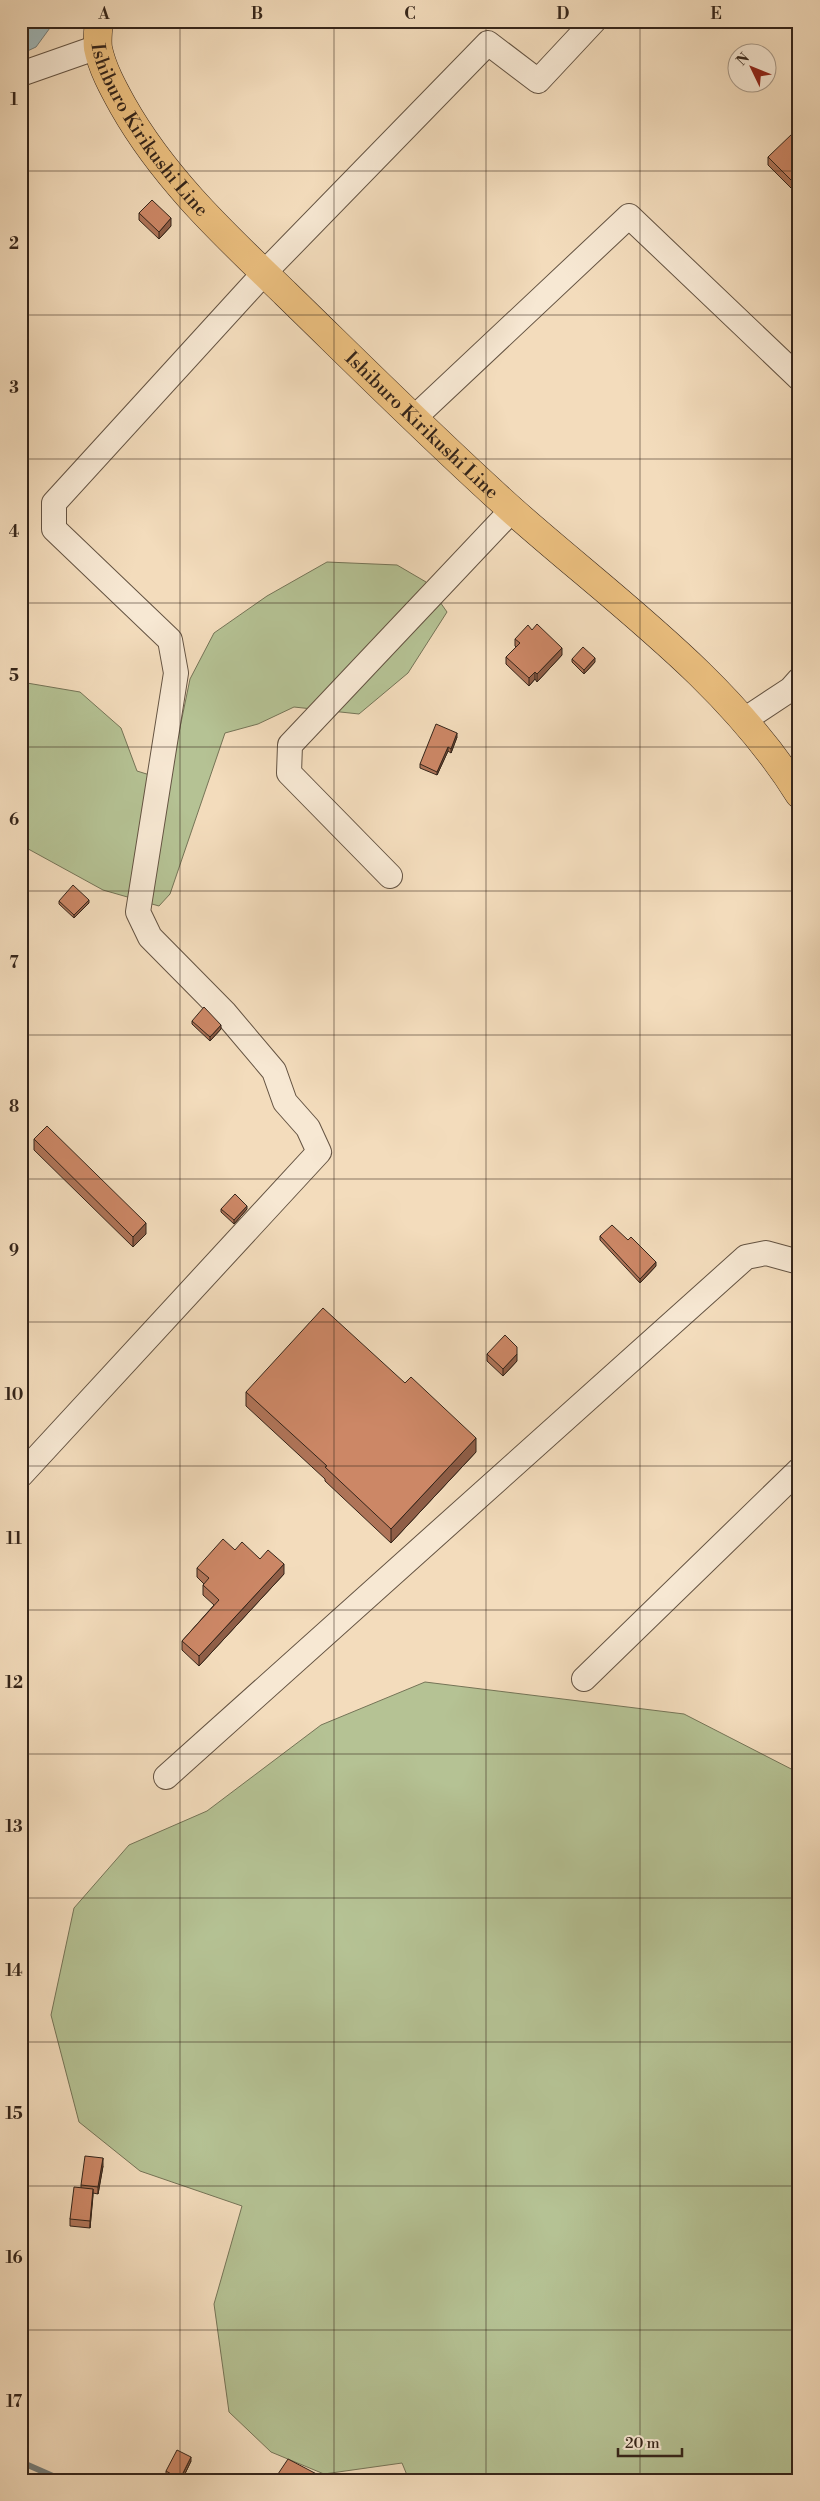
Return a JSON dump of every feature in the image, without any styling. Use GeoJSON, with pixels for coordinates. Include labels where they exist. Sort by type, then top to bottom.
{"type":"FeatureCollection","features":[{"type":"Feature","properties":{"kind":"main road","name":"Ishiburo Kirikushi Line"},"geometry":{"type":"LineString","coordinates":[[98,34],[110,82],[131,119],[171,177],[206,217],[413,419],[512,510],[707,681],[744,720],[799,794]]}},
{"type":"Feature","properties":{"kind":"street"},"geometry":{"type":"LineString","coordinates":[[21,1475],[319,1152],[308,1128],[285,1102],[274,1071],[225,1013],[150,937],[138,912],[176,672],[170,640],[54,530],[54,503],[264,273],[488,42],[538,82],[594,21]]}},
{"type":"Feature","properties":{"kind":"street"},"geometry":{"type":"LineString","coordinates":[[21,74],[98,34]]}},
{"type":"Feature","properties":{"kind":"street"},"geometry":{"type":"LineString","coordinates":[[413,419],[629,216],[799,378]]}},
{"type":"Feature","properties":{"kind":"street"},"geometry":{"type":"LineString","coordinates":[[390,876],[289,772],[290,745],[512,510]]}},
{"type":"Feature","properties":{"kind":"street"},"geometry":{"type":"LineString","coordinates":[[744,720],[791,689],[799,680]]}},
{"type":"Feature","properties":{"kind":"street"},"geometry":{"type":"LineString","coordinates":[[166,1777],[746,1257],[766,1253],[799,1262]]}},
{"type":"Feature","properties":{"kind":"street"},"geometry":{"type":"LineString","coordinates":[[584,1679],[799,1470]]}},
{"type":"Feature","properties":{"kind":"green space"},"geometry":{"type":"Polygon","coordinates":[[[327,562],[397,565],[426,582],[447,612],[408,673],[359,714],[294,707],[258,724],[225,733],[170,894],[159,906],[103,890],[21,845],[21,682],[80,692],[121,728],[137,771],[169,781],[190,679],[214,633],[267,596],[327,562]]]}},
{"type":"Feature","properties":{"kind":"green space"},"geometry":{"type":"Polygon","coordinates":[[[425,1682],[684,1714],[799,1773],[799,2480],[409,2480],[402,2463],[324,2474],[271,2452],[229,2412],[214,2304],[242,2206],[140,2171],[79,2122],[51,2015],[74,1908],[129,1845],[207,1811],[321,1725],[425,1682]]]}},
{"type":"Feature","properties":{"kind":"water"},"geometry":{"type":"Polygon","coordinates":[[[21,21],[55,21],[36,47],[21,54],[21,21]]]}},
{"type":"Feature","properties":{"kind":"building"},"geometry":{"type":"Polygon","coordinates":[[[793,133],[799,139],[799,182],[796,185],[768,157],[793,133]]]}},
{"type":"Feature","properties":{"kind":"building"},"geometry":{"type":"Polygon","coordinates":[[[152,200],[171,218],[159,232],[139,213],[152,200]]]}},
{"type":"Feature","properties":{"kind":"building"},"geometry":{"type":"Polygon","coordinates":[[[537,624],[562,648],[537,674],[535,672],[529,678],[506,657],[520,643],[515,639],[528,625],[532,630],[537,624]]]}},
{"type":"Feature","properties":{"kind":"building"},"geometry":{"type":"Polygon","coordinates":[[[583,647],[595,658],[584,670],[572,659],[583,647]]]}},
{"type":"Feature","properties":{"kind":"building"},"geometry":{"type":"Polygon","coordinates":[[[436,724],[457,733],[451,749],[448,747],[437,772],[420,764],[436,724]]]}},
{"type":"Feature","properties":{"kind":"building"},"geometry":{"type":"Polygon","coordinates":[[[73,885],[89,900],[74,915],[59,901],[73,885]]]}},
{"type":"Feature","properties":{"kind":"building"},"geometry":{"type":"Polygon","coordinates":[[[204,1007],[221,1025],[210,1037],[192,1021],[204,1007]]]}},
{"type":"Feature","properties":{"kind":"building"},"geometry":{"type":"Polygon","coordinates":[[[21,1073],[26,1077],[21,1082],[21,1073]]]}},
{"type":"Feature","properties":{"kind":"building"},"geometry":{"type":"Polygon","coordinates":[[[47,1126],[146,1223],[133,1237],[34,1139],[47,1126]]]}},
{"type":"Feature","properties":{"kind":"building"},"geometry":{"type":"Polygon","coordinates":[[[235,1194],[247,1206],[234,1220],[221,1209],[235,1194]]]}},
{"type":"Feature","properties":{"kind":"building"},"geometry":{"type":"Polygon","coordinates":[[[612,1225],[628,1240],[631,1237],[656,1262],[640,1279],[600,1236],[612,1225]]]}},
{"type":"Feature","properties":{"kind":"building"},"geometry":{"type":"Polygon","coordinates":[[[323,1308],[405,1383],[411,1377],[476,1438],[391,1529],[325,1467],[327,1466],[246,1392],[323,1308]]]}},
{"type":"Feature","properties":{"kind":"building"},"geometry":{"type":"Polygon","coordinates":[[[505,1335],[517,1347],[517,1354],[503,1369],[487,1354],[505,1335]]]}},
{"type":"Feature","properties":{"kind":"building"},"geometry":{"type":"Polygon","coordinates":[[[223,1539],[235,1550],[242,1542],[260,1559],[268,1550],[284,1564],[199,1656],[182,1641],[219,1600],[203,1585],[209,1578],[197,1568],[223,1539]]]}},
{"type":"Feature","properties":{"kind":"building"},"geometry":{"type":"Polygon","coordinates":[[[85,2156],[103,2158],[98,2187],[81,2185],[85,2156]]]}},
{"type":"Feature","properties":{"kind":"building"},"geometry":{"type":"Polygon","coordinates":[[[74,2187],[93,2189],[90,2221],[70,2219],[74,2187]]]}},
{"type":"Feature","properties":{"kind":"building"},"geometry":{"type":"Polygon","coordinates":[[[177,2450],[191,2457],[180,2479],[166,2471],[177,2450]]]}},
{"type":"Feature","properties":{"kind":"building"},"geometry":{"type":"Polygon","coordinates":[[[288,2459],[328,2480],[274,2480],[288,2459]]]}},
{"type":"Feature","properties":{"kind":"building"},"geometry":{"type":"Polygon","coordinates":[[[28,2473],[34,2480],[21,2480],[28,2473]]]}},
{"type":"Feature","properties":{"kind":"waterway"},"geometry":{"type":"LineString","coordinates":[[21,2462],[62,2480]]}}]}
